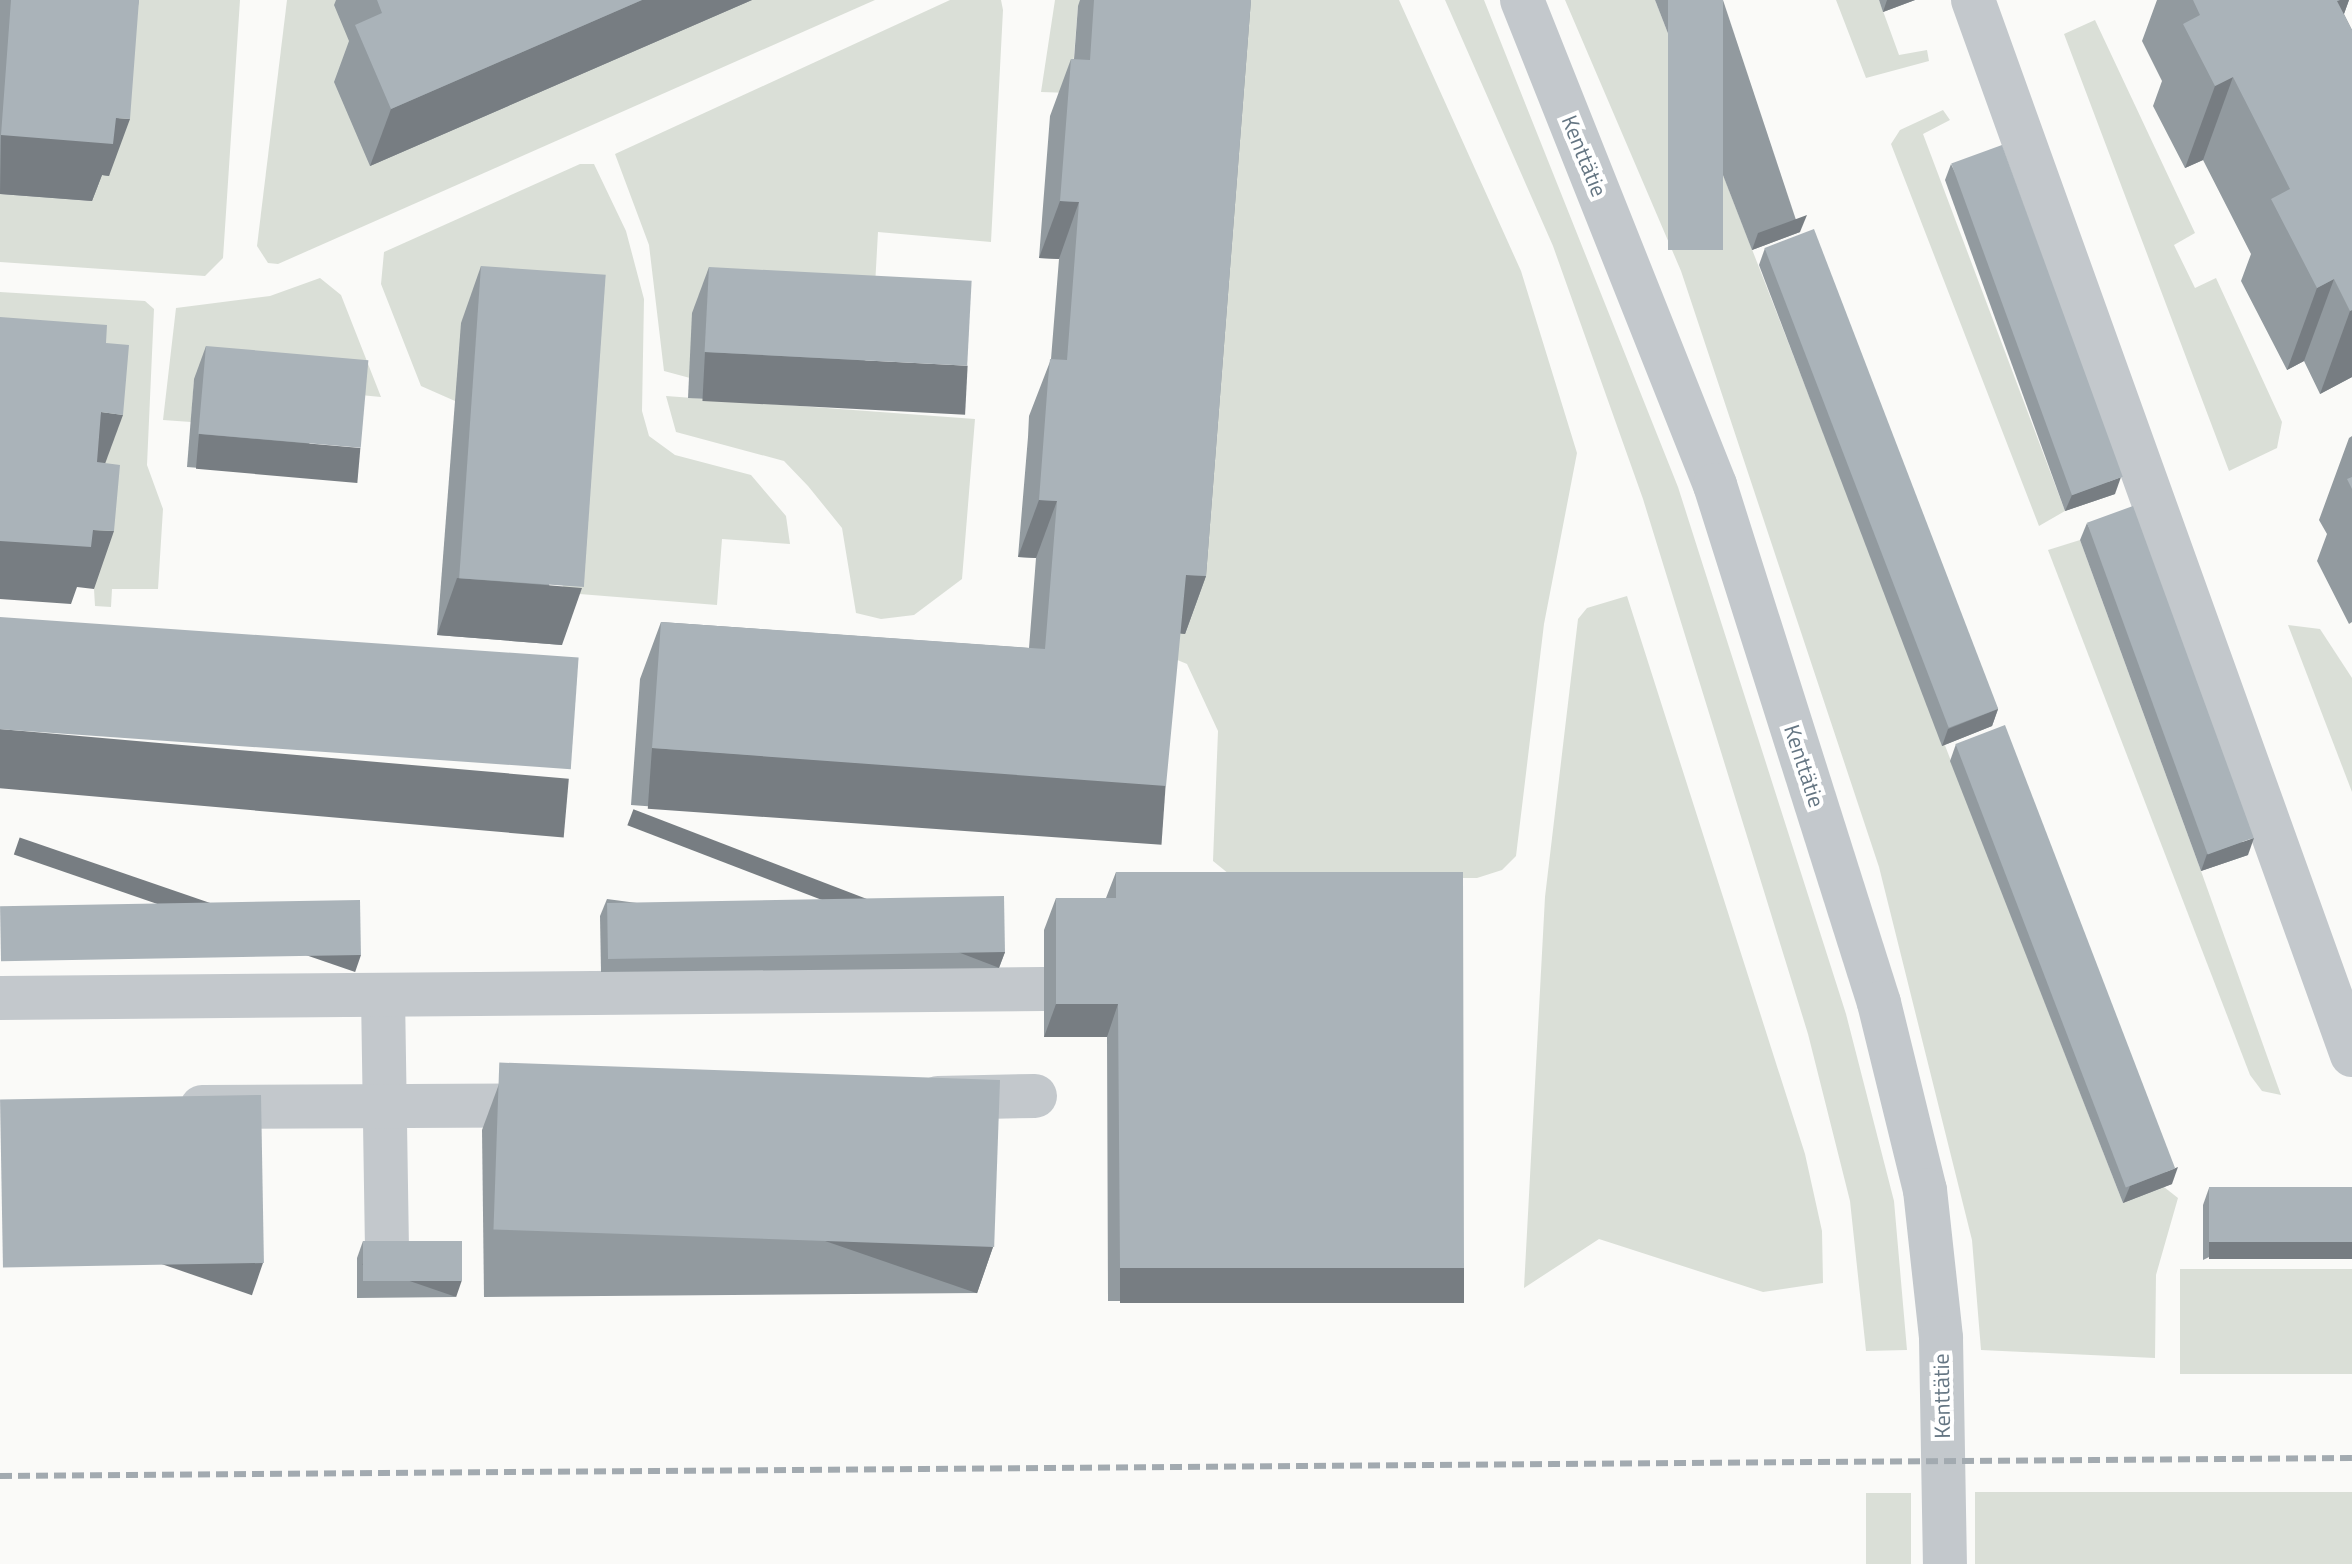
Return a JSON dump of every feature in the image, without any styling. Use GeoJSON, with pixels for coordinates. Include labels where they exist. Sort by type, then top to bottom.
{"type":"FeatureCollection","features":[{"type":"Feature","properties":{"kind":"street","name":"Kenttätie"},"geometry":{"type":"LineString","coordinates":[[1522,0],[1715,485],[1879,1003],[1925,1190],[1941,1338],[1945,1564]]}},
{"type":"Feature","properties":{"kind":"street"},"geometry":{"type":"LineString","coordinates":[[1973,0],[2352,1055]]}},
{"type":"Feature","properties":{"kind":"street"},"geometry":{"type":"LineString","coordinates":[[0,998],[1044,989]]}},
{"type":"Feature","properties":{"kind":"street"},"geometry":{"type":"LineString","coordinates":[[383,995],[387,1244]]}},
{"type":"Feature","properties":{"kind":"street"},"geometry":{"type":"LineString","coordinates":[[892,1099],[1035,1096]]}},
{"type":"Feature","properties":{"kind":"street"},"geometry":{"type":"LineString","coordinates":[[154,1107],[384,1108],[591,1104]]}},
{"type":"Feature","properties":{"kind":"shaded area"},"geometry":{"type":"Polygon","coordinates":[[[123,0],[240,0],[223,258],[205,276],[0,262],[0,194],[92,201],[123,0]]]}},
{"type":"Feature","properties":{"kind":"shaded area"},"geometry":{"type":"Polygon","coordinates":[[[287,0],[875,0],[278,264],[268,263],[257,246],[287,0]]]}},
{"type":"Feature","properties":{"kind":"shaded area"},"geometry":{"type":"Polygon","coordinates":[[[950,0],[1001,0],[1003,10],[991,242],[878,232],[873,322],[693,313],[690,378],[664,371],[649,245],[615,154],[950,0]]]}},
{"type":"Feature","properties":{"kind":"shaded area"},"geometry":{"type":"Polygon","coordinates":[[[1055,0],[1399,0],[1521,271],[1577,453],[1544,624],[1516,856],[1502,870],[1477,878],[1341,878],[1229,874],[1213,861],[1218,731],[1187,664],[1163,654],[1165,632],[1185,633],[1078,6],[1071,93],[1041,92],[1055,0]]]}},
{"type":"Feature","properties":{"kind":"shaded area"},"geometry":{"type":"Polygon","coordinates":[[[1445,0],[1484,0],[1678,487],[1846,1014],[1894,1201],[1907,1350],[1866,1351],[1850,1201],[1808,1034],[1643,499],[1553,246],[1445,0]]]}},
{"type":"Feature","properties":{"kind":"shaded area"},"geometry":{"type":"Polygon","coordinates":[[[1565,0],[1655,0],[2123,1203],[2164,1187],[2178,1198],[2156,1275],[2155,1358],[1981,1350],[1972,1240],[1879,867],[1681,271],[1565,0]]]}},
{"type":"Feature","properties":{"kind":"shaded area"},"geometry":{"type":"Polygon","coordinates":[[[1836,0],[1879,0],[1899,55],[1927,50],[1929,61],[1866,78],[1836,0]]]}},
{"type":"Feature","properties":{"kind":"shaded area"},"geometry":{"type":"Polygon","coordinates":[[[2095,20],[2195,233],[2174,245],[2195,288],[2216,278],[2282,422],[2277,448],[2229,471],[2064,34],[2095,20]]]}},
{"type":"Feature","properties":{"kind":"shaded area"},"geometry":{"type":"Polygon","coordinates":[[[1943,110],[1950,120],[1923,134],[2065,511],[2039,526],[1891,144],[1900,130],[1943,110]]]}},
{"type":"Feature","properties":{"kind":"shaded area"},"geometry":{"type":"Polygon","coordinates":[[[580,164],[594,164],[626,231],[644,299],[642,411],[649,436],[675,455],[751,475],[786,516],[790,544],[722,539],[717,605],[567,593],[455,401],[421,386],[381,284],[384,252],[580,164]]]}},
{"type":"Feature","properties":{"kind":"shaded area"},"geometry":{"type":"Polygon","coordinates":[[[320,278],[341,295],[381,397],[194,379],[191,422],[163,420],[176,308],[270,296],[320,278]]]}},
{"type":"Feature","properties":{"kind":"shaded area"},"geometry":{"type":"Polygon","coordinates":[[[0,292],[145,301],[154,309],[147,465],[163,509],[158,589],[112,589],[111,607],[95,606],[94,589],[0,376],[0,292]]]}},
{"type":"Feature","properties":{"kind":"shaded area"},"geometry":{"type":"Polygon","coordinates":[[[666,396],[975,419],[962,579],[914,615],[881,619],[856,613],[842,528],[808,486],[784,461],[676,432],[666,396]]]}},
{"type":"Feature","properties":{"kind":"shaded area"},"geometry":{"type":"Polygon","coordinates":[[[2080,540],[2281,1095],[2262,1091],[2250,1075],[2048,550],[2080,540]]]}},
{"type":"Feature","properties":{"kind":"shaded area"},"geometry":{"type":"Polygon","coordinates":[[[1627,596],[1805,1154],[1822,1231],[1823,1283],[1763,1292],[1599,1239],[1524,1288],[1545,897],[1578,619],[1587,608],[1627,596]]]}},
{"type":"Feature","properties":{"kind":"shaded area"},"geometry":{"type":"Polygon","coordinates":[[[2288,625],[2320,629],[2352,678],[2352,792],[2288,625]]]}},
{"type":"Feature","properties":{"kind":"shaded area"},"geometry":{"type":"Polygon","coordinates":[[[2180,1269],[2352,1269],[2352,1374],[2180,1374],[2180,1269]]]}},
{"type":"Feature","properties":{"kind":"shaded area"},"geometry":{"type":"Polygon","coordinates":[[[1975,1492],[2352,1492],[2352,1564],[1975,1564],[1975,1492]]]}},
{"type":"Feature","properties":{"kind":"shaded area"},"geometry":{"type":"Polygon","coordinates":[[[1866,1493],[1911,1493],[1911,1564],[1866,1564],[1866,1493]]]}},
{"type":"Feature","properties":{"kind":"building"},"geometry":{"type":"Polygon","coordinates":[[[11,0],[139,0],[130,119],[116,118],[113,144],[1,135],[11,0]]]}},
{"type":"Feature","properties":{"kind":"building"},"geometry":{"type":"Polygon","coordinates":[[[377,0],[642,0],[391,109],[355,25],[382,13],[377,0]]]}},
{"type":"Feature","properties":{"kind":"building"},"geometry":{"type":"Polygon","coordinates":[[[1094,0],[1251,0],[1206,576],[1186,575],[1166,786],[652,748],[661,622],[1045,649],[1057,501],[1039,500],[1048,380],[1050,359],[1067,360],[1079,202],[1060,201],[1071,59],[1090,60],[1094,0]]]}},
{"type":"Feature","properties":{"kind":"building"},"geometry":{"type":"Polygon","coordinates":[[[1668,0],[1723,0],[1723,250],[1668,250],[1668,0]]]}},
{"type":"Feature","properties":{"kind":"building"},"geometry":{"type":"Polygon","coordinates":[[[2193,0],[2340,0],[2337,1],[2352,30],[2352,310],[2334,279],[2317,288],[2271,199],[2290,189],[2233,77],[2215,86],[2183,24],[2200,15],[2193,0]]]}},
{"type":"Feature","properties":{"kind":"building"},"geometry":{"type":"Polygon","coordinates":[[[2002,145],[2123,477],[2072,495],[1951,163],[2002,145]]]}},
{"type":"Feature","properties":{"kind":"building"},"geometry":{"type":"Polygon","coordinates":[[[1814,229],[1998,709],[1949,728],[1765,248],[1814,229]]]}},
{"type":"Feature","properties":{"kind":"building"},"geometry":{"type":"Polygon","coordinates":[[[481,266],[606,275],[584,587],[459,578],[481,266]]]}},
{"type":"Feature","properties":{"kind":"building"},"geometry":{"type":"Polygon","coordinates":[[[709,267],[972,281],[967,366],[705,352],[709,267]]]}},
{"type":"Feature","properties":{"kind":"building"},"geometry":{"type":"Polygon","coordinates":[[[0,317],[107,325],[106,343],[129,345],[123,415],[101,412],[97,462],[120,465],[114,531],[93,530],[91,547],[0,541],[0,317]]]}},
{"type":"Feature","properties":{"kind":"building"},"geometry":{"type":"Polygon","coordinates":[[[206,346],[368,360],[361,448],[198,434],[206,346]]]}},
{"type":"Feature","properties":{"kind":"building"},"geometry":{"type":"Polygon","coordinates":[[[2133,506],[2254,838],[2208,854],[2087,523],[2133,506]]]}},
{"type":"Feature","properties":{"kind":"building"},"geometry":{"type":"Polygon","coordinates":[[[0,617],[579,657],[571,769],[0,729],[0,617]]]}},
{"type":"Feature","properties":{"kind":"building"},"geometry":{"type":"Polygon","coordinates":[[[2005,725],[2175,1168],[2126,1187],[1956,744],[2005,725]]]}},
{"type":"Feature","properties":{"kind":"building"},"geometry":{"type":"Polygon","coordinates":[[[1116,872],[1463,872],[1464,1268],[1120,1268],[1118,1004],[1056,1004],[1056,898],[1116,898],[1116,872]]]}},
{"type":"Feature","properties":{"kind":"building"},"geometry":{"type":"Polygon","coordinates":[[[1004,896],[1005,952],[608,959],[607,903],[1004,896]]]}},
{"type":"Feature","properties":{"kind":"building"},"geometry":{"type":"Polygon","coordinates":[[[360,900],[361,955],[1,961],[0,906],[360,900]]]}},
{"type":"Feature","properties":{"kind":"building"},"geometry":{"type":"Polygon","coordinates":[[[499,1063],[1000,1080],[994,1247],[493,1229],[499,1063]]]}},
{"type":"Feature","properties":{"kind":"building"},"geometry":{"type":"Polygon","coordinates":[[[261,1095],[264,1263],[3,1268],[0,1100],[261,1095]]]}},
{"type":"Feature","properties":{"kind":"building"},"geometry":{"type":"Polygon","coordinates":[[[2209,1187],[2352,1187],[2352,1242],[2209,1242],[2209,1187]]]}},
{"type":"Feature","properties":{"kind":"building"},"geometry":{"type":"Polygon","coordinates":[[[363,1241],[462,1241],[462,1281],[363,1281],[363,1241]]]}},
{"type":"Feature","properties":{"kind":"railway"},"geometry":{"type":"LineString","coordinates":[[0,1476],[2352,1458]]}}]}
